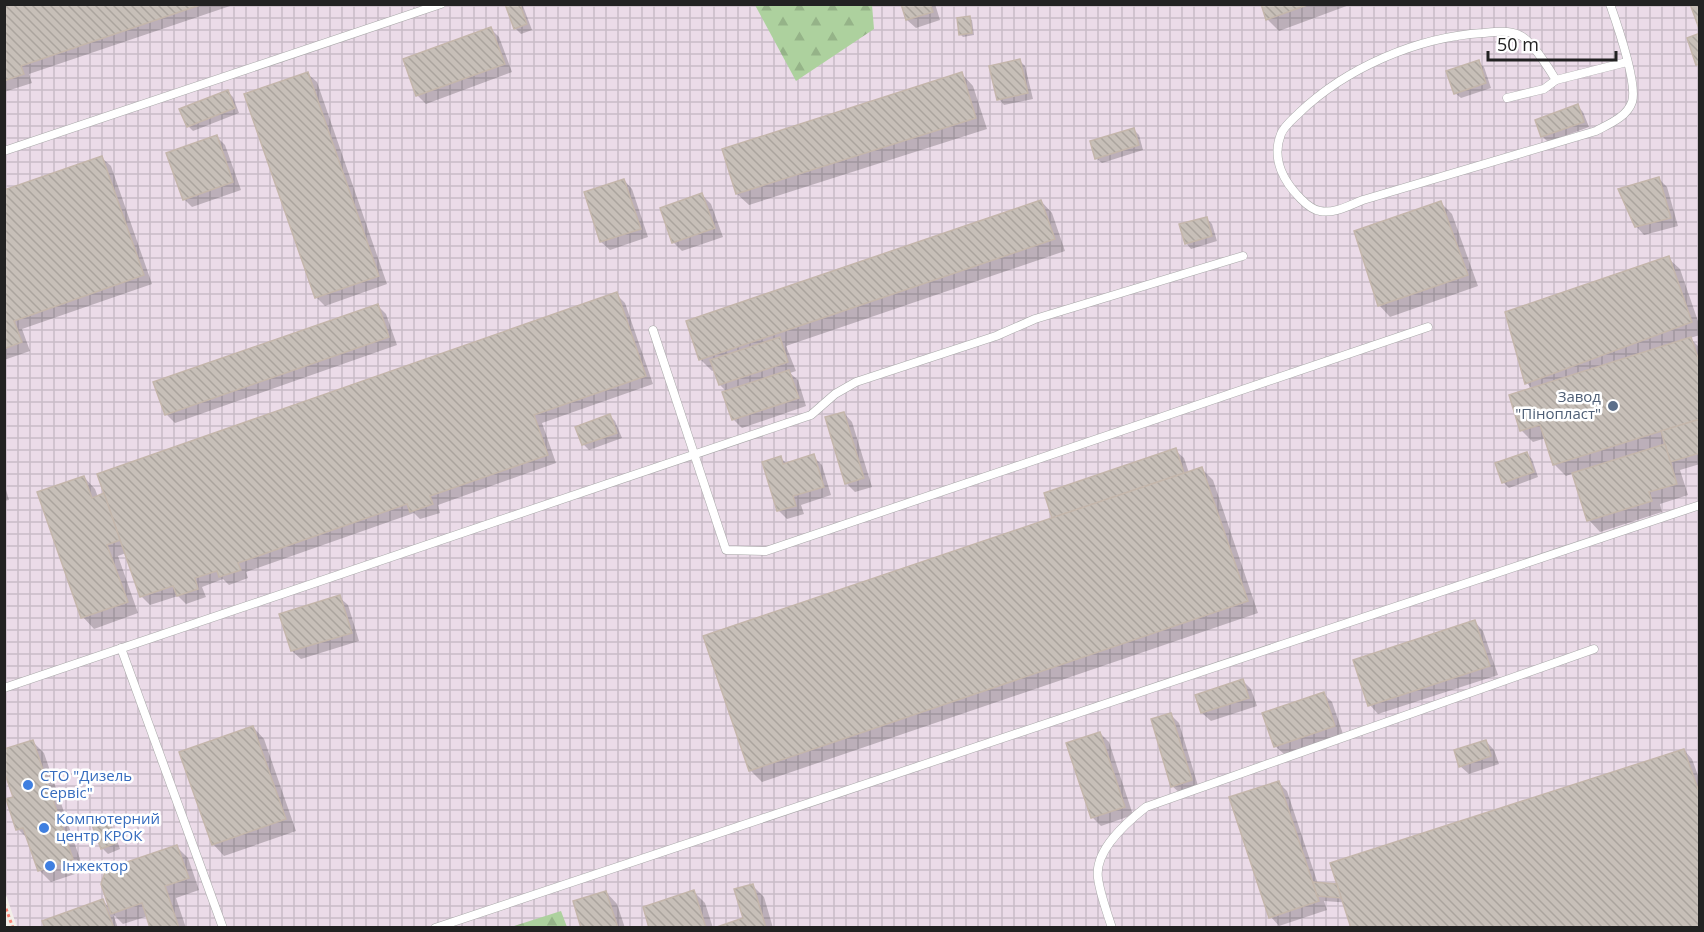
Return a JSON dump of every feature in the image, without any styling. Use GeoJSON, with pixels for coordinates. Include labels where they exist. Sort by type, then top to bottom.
{"type":"FeatureCollection","features":[{"type":"Feature","properties":{"kind":"lane"},"geometry":{"type":"LineString","coordinates":[[4,151],[441,4]]}},
{"type":"Feature","properties":{"kind":"lane"},"geometry":{"type":"LineString","coordinates":[[1556,80],[1520,35],[1502,32],[1469,34],[1430,42],[1382,58],[1350,74],[1317,96],[1289,122],[1281,133],[1277,152],[1281,173],[1291,190],[1306,205],[1319,212],[1334,211],[1363,200],[1596,131],[1616,121],[1633,101],[1633,80],[1610,4]]}},
{"type":"Feature","properties":{"kind":"lane"},"geometry":{"type":"LineString","coordinates":[[1507,98],[1545,89],[1556,80],[1627,62]]}},
{"type":"Feature","properties":{"kind":"lane"},"geometry":{"type":"LineString","coordinates":[[4,688],[811,415],[835,394],[856,382],[996,336],[1035,319],[1243,256]]}},
{"type":"Feature","properties":{"kind":"lane"},"geometry":{"type":"LineString","coordinates":[[652,330],[726,550],[766,551],[1428,327]]}},
{"type":"Feature","properties":{"kind":"lane"},"geometry":{"type":"LineString","coordinates":[[435,927],[1700,505]]}},
{"type":"Feature","properties":{"kind":"lane"},"geometry":{"type":"LineString","coordinates":[[121,648],[223,927]]}},
{"type":"Feature","properties":{"kind":"lane"},"geometry":{"type":"LineString","coordinates":[[1113,927],[1097,877],[1100,862],[1112,839],[1124,824],[1146,807],[1594,650]]}},
{"type":"Feature","properties":{"kind":"path"},"geometry":{"type":"LineString","coordinates":[[4,903],[13,927]]}},
{"type":"Feature","properties":{"kind":"shaded area"},"geometry":{"type":"Polygon","coordinates":[[[4,5],[1699,5],[1699,927],[17,927],[4,889],[4,5]]]}},
{"type":"Feature","properties":{"kind":"green space"},"geometry":{"type":"Polygon","coordinates":[[[755,5],[872,5],[874,29],[796,81],[755,5]]]}},
{"type":"Feature","properties":{"kind":"green space"},"geometry":{"type":"Polygon","coordinates":[[[561,911],[567,927],[511,927],[561,911]]]}},
{"type":"Feature","properties":{"kind":"building"},"geometry":{"type":"Polygon","coordinates":[[[4,4],[203,4],[21,66],[24,74],[4,81],[4,4]]]}},
{"type":"Feature","properties":{"kind":"building"},"geometry":{"type":"Polygon","coordinates":[[[505,4],[520,4],[527,24],[514,29],[505,4]]]}},
{"type":"Feature","properties":{"kind":"building"},"geometry":{"type":"Polygon","coordinates":[[[901,4],[930,4],[933,12],[906,20],[901,4]]]}},
{"type":"Feature","properties":{"kind":"building"},"geometry":{"type":"Polygon","coordinates":[[[1261,4],[1310,4],[1266,20],[1261,4]]]}},
{"type":"Feature","properties":{"kind":"building"},"geometry":{"type":"Polygon","coordinates":[[[1690,4],[1700,4],[1700,31],[1690,4]]]}},
{"type":"Feature","properties":{"kind":"building"},"geometry":{"type":"Polygon","coordinates":[[[970,16],[972,33],[959,35],[957,18],[970,16]]]}},
{"type":"Feature","properties":{"kind":"building"},"geometry":{"type":"Polygon","coordinates":[[[491,27],[505,64],[416,96],[403,59],[491,27]]]}},
{"type":"Feature","properties":{"kind":"building"},"geometry":{"type":"Polygon","coordinates":[[[1700,33],[1700,64],[1696,65],[1687,38],[1700,33]]]}},
{"type":"Feature","properties":{"kind":"building"},"geometry":{"type":"Polygon","coordinates":[[[1020,59],[1028,93],[997,100],[989,66],[1020,59]]]}},
{"type":"Feature","properties":{"kind":"building"},"geometry":{"type":"Polygon","coordinates":[[[1479,60],[1486,83],[1454,94],[1446,71],[1479,60]]]}},
{"type":"Feature","properties":{"kind":"building"},"geometry":{"type":"Polygon","coordinates":[[[308,72],[379,276],[315,298],[244,94],[308,72]]]}},
{"type":"Feature","properties":{"kind":"building"},"geometry":{"type":"Polygon","coordinates":[[[962,72],[976,118],[736,194],[722,149],[962,72]]]}},
{"type":"Feature","properties":{"kind":"building"},"geometry":{"type":"Polygon","coordinates":[[[228,90],[235,108],[187,127],[179,109],[228,90]]]}},
{"type":"Feature","properties":{"kind":"building"},"geometry":{"type":"Polygon","coordinates":[[[1578,104],[1584,122],[1541,137],[1535,120],[1578,104]]]}},
{"type":"Feature","properties":{"kind":"building"},"geometry":{"type":"Polygon","coordinates":[[[1134,128],[1139,145],[1095,159],[1090,141],[1134,128]]]}},
{"type":"Feature","properties":{"kind":"building"},"geometry":{"type":"Polygon","coordinates":[[[217,135],[233,182],[183,200],[166,153],[217,135]]]}},
{"type":"Feature","properties":{"kind":"building"},"geometry":{"type":"Polygon","coordinates":[[[102,156],[144,275],[14,321],[22,342],[4,349],[4,190],[102,156]]]}},
{"type":"Feature","properties":{"kind":"building"},"geometry":{"type":"Polygon","coordinates":[[[1659,177],[1671,218],[1635,227],[1618,189],[1659,177]]]}},
{"type":"Feature","properties":{"kind":"building"},"geometry":{"type":"Polygon","coordinates":[[[624,179],[641,229],[600,242],[584,192],[624,179]]]}},
{"type":"Feature","properties":{"kind":"building"},"geometry":{"type":"Polygon","coordinates":[[[702,193],[715,228],[672,243],[660,208],[702,193]]]}},
{"type":"Feature","properties":{"kind":"building"},"geometry":{"type":"Polygon","coordinates":[[[1041,200],[1055,239],[699,360],[686,321],[1041,200]]]}},
{"type":"Feature","properties":{"kind":"building"},"geometry":{"type":"Polygon","coordinates":[[[1441,201],[1468,275],[1378,306],[1354,231],[1441,201]]]}},
{"type":"Feature","properties":{"kind":"building"},"geometry":{"type":"Polygon","coordinates":[[[1207,217],[1212,236],[1185,244],[1179,224],[1207,217]]]}},
{"type":"Feature","properties":{"kind":"building"},"geometry":{"type":"Polygon","coordinates":[[[1669,256],[1692,322],[1525,384],[1505,312],[1669,256]]]}},
{"type":"Feature","properties":{"kind":"building"},"geometry":{"type":"Polygon","coordinates":[[[617,292],[646,376],[534,415],[548,455],[430,496],[433,504],[410,512],[407,504],[238,563],[241,570],[219,577],[217,571],[195,578],[198,589],[177,596],[173,586],[140,597],[97,474],[617,292]]]}},
{"type":"Feature","properties":{"kind":"building"},"geometry":{"type":"Polygon","coordinates":[[[378,304],[389,337],[165,415],[153,382],[378,304]]]}},
{"type":"Feature","properties":{"kind":"building"},"geometry":{"type":"Polygon","coordinates":[[[780,337],[788,362],[719,385],[710,360],[780,337]]]}},
{"type":"Feature","properties":{"kind":"building"},"geometry":{"type":"Polygon","coordinates":[[[1691,337],[1700,364],[1700,419],[1553,465],[1540,425],[1520,431],[1509,395],[1691,337]]]}},
{"type":"Feature","properties":{"kind":"building"},"geometry":{"type":"Polygon","coordinates":[[[789,370],[799,398],[732,420],[722,392],[789,370]]]}},
{"type":"Feature","properties":{"kind":"building"},"geometry":{"type":"Polygon","coordinates":[[[844,412],[864,478],[845,484],[825,417],[844,412]]]}},
{"type":"Feature","properties":{"kind":"building"},"geometry":{"type":"Polygon","coordinates":[[[610,414],[617,433],[582,445],[575,427],[610,414]]]}},
{"type":"Feature","properties":{"kind":"building"},"geometry":{"type":"Polygon","coordinates":[[[1700,419],[1700,453],[1670,462],[1661,431],[1700,419]]]}},
{"type":"Feature","properties":{"kind":"building"},"geometry":{"type":"Polygon","coordinates":[[[1665,444],[1677,484],[1649,492],[1652,501],[1587,521],[1572,473],[1665,444]]]}},
{"type":"Feature","properties":{"kind":"building"},"geometry":{"type":"Polygon","coordinates":[[[1176,448],[1184,473],[1052,518],[1044,493],[1176,448]]]}},
{"type":"Feature","properties":{"kind":"building"},"geometry":{"type":"Polygon","coordinates":[[[1527,452],[1534,472],[1502,483],[1495,463],[1527,452]]]}},
{"type":"Feature","properties":{"kind":"building"},"geometry":{"type":"Polygon","coordinates":[[[814,454],[824,487],[793,496],[796,506],[777,511],[762,462],[781,456],[783,464],[814,454]]]}},
{"type":"Feature","properties":{"kind":"building"},"geometry":{"type":"Polygon","coordinates":[[[1202,467],[1248,601],[749,771],[703,636],[1202,467]]]}},
{"type":"Feature","properties":{"kind":"building"},"geometry":{"type":"Polygon","coordinates":[[[84,476],[92,498],[104,493],[120,540],[107,545],[128,602],[81,618],[37,492],[84,476]]]}},
{"type":"Feature","properties":{"kind":"building"},"geometry":{"type":"Polygon","coordinates":[[[340,595],[352,633],[291,651],[279,614],[340,595]]]}},
{"type":"Feature","properties":{"kind":"building"},"geometry":{"type":"Polygon","coordinates":[[[1475,620],[1490,666],[1368,706],[1353,660],[1475,620]]]}},
{"type":"Feature","properties":{"kind":"building"},"geometry":{"type":"Polygon","coordinates":[[[1243,679],[1249,698],[1201,713],[1195,695],[1243,679]]]}},
{"type":"Feature","properties":{"kind":"building"},"geometry":{"type":"Polygon","coordinates":[[[1324,692],[1335,726],[1274,747],[1262,713],[1324,692]]]}},
{"type":"Feature","properties":{"kind":"building"},"geometry":{"type":"Polygon","coordinates":[[[1171,713],[1192,780],[1171,787],[1151,719],[1171,713]]]}},
{"type":"Feature","properties":{"kind":"building"},"geometry":{"type":"Polygon","coordinates":[[[253,726],[286,819],[212,845],[179,752],[253,726]]]}},
{"type":"Feature","properties":{"kind":"building"},"geometry":{"type":"Polygon","coordinates":[[[1100,732],[1125,807],[1091,818],[1066,743],[1100,732]]]}},
{"type":"Feature","properties":{"kind":"building"},"geometry":{"type":"Polygon","coordinates":[[[33,740],[73,859],[38,871],[23,828],[16,830],[6,799],[13,797],[4,771],[4,749],[33,740]]]}},
{"type":"Feature","properties":{"kind":"building"},"geometry":{"type":"Polygon","coordinates":[[[1486,740],[1491,756],[1459,767],[1454,750],[1486,740]]]}},
{"type":"Feature","properties":{"kind":"building"},"geometry":{"type":"Polygon","coordinates":[[[1684,749],[1700,795],[1700,928],[1351,928],[1330,863],[1684,749]]]}},
{"type":"Feature","properties":{"kind":"building"},"geometry":{"type":"Polygon","coordinates":[[[1279,781],[1319,901],[1269,918],[1229,797],[1279,781]]]}},
{"type":"Feature","properties":{"kind":"building"},"geometry":{"type":"Polygon","coordinates":[[[107,819],[116,843],[101,849],[92,825],[107,819]]]}},
{"type":"Feature","properties":{"kind":"building"},"geometry":{"type":"Polygon","coordinates":[[[177,845],[189,878],[165,886],[179,928],[150,928],[142,903],[111,914],[101,884],[106,869],[177,845]]]}},
{"type":"Feature","properties":{"kind":"building"},"geometry":{"type":"Polygon","coordinates":[[[1313,882],[1337,884],[1341,898],[1317,896],[1313,882]]]}},
{"type":"Feature","properties":{"kind":"building"},"geometry":{"type":"Polygon","coordinates":[[[753,884],[766,928],[714,928],[743,918],[734,889],[753,884]]]}},
{"type":"Feature","properties":{"kind":"building"},"geometry":{"type":"Polygon","coordinates":[[[694,890],[706,928],[649,928],[643,907],[694,890]]]}},
{"type":"Feature","properties":{"kind":"building"},"geometry":{"type":"Polygon","coordinates":[[[606,891],[618,928],[581,928],[573,901],[606,891]]]}},
{"type":"Feature","properties":{"kind":"building"},"geometry":{"type":"Polygon","coordinates":[[[103,899],[114,928],[45,928],[42,921],[103,899]]]}},
{"type":"Feature","properties":{"kind":"place","name":"Завод \"Пінопласт\""},"geometry":{"type":"Point","coordinates":[1613,406]}},
{"type":"Feature","properties":{"kind":"place","name":"СТО \"Дизель Сервіс\""},"geometry":{"type":"Point","coordinates":[28,785]}},
{"type":"Feature","properties":{"kind":"place","name":"Компютерний центр КРОК"},"geometry":{"type":"Point","coordinates":[44,828]}},
{"type":"Feature","properties":{"kind":"place","name":"Інжектор"},"geometry":{"type":"Point","coordinates":[50,866]}}]}
